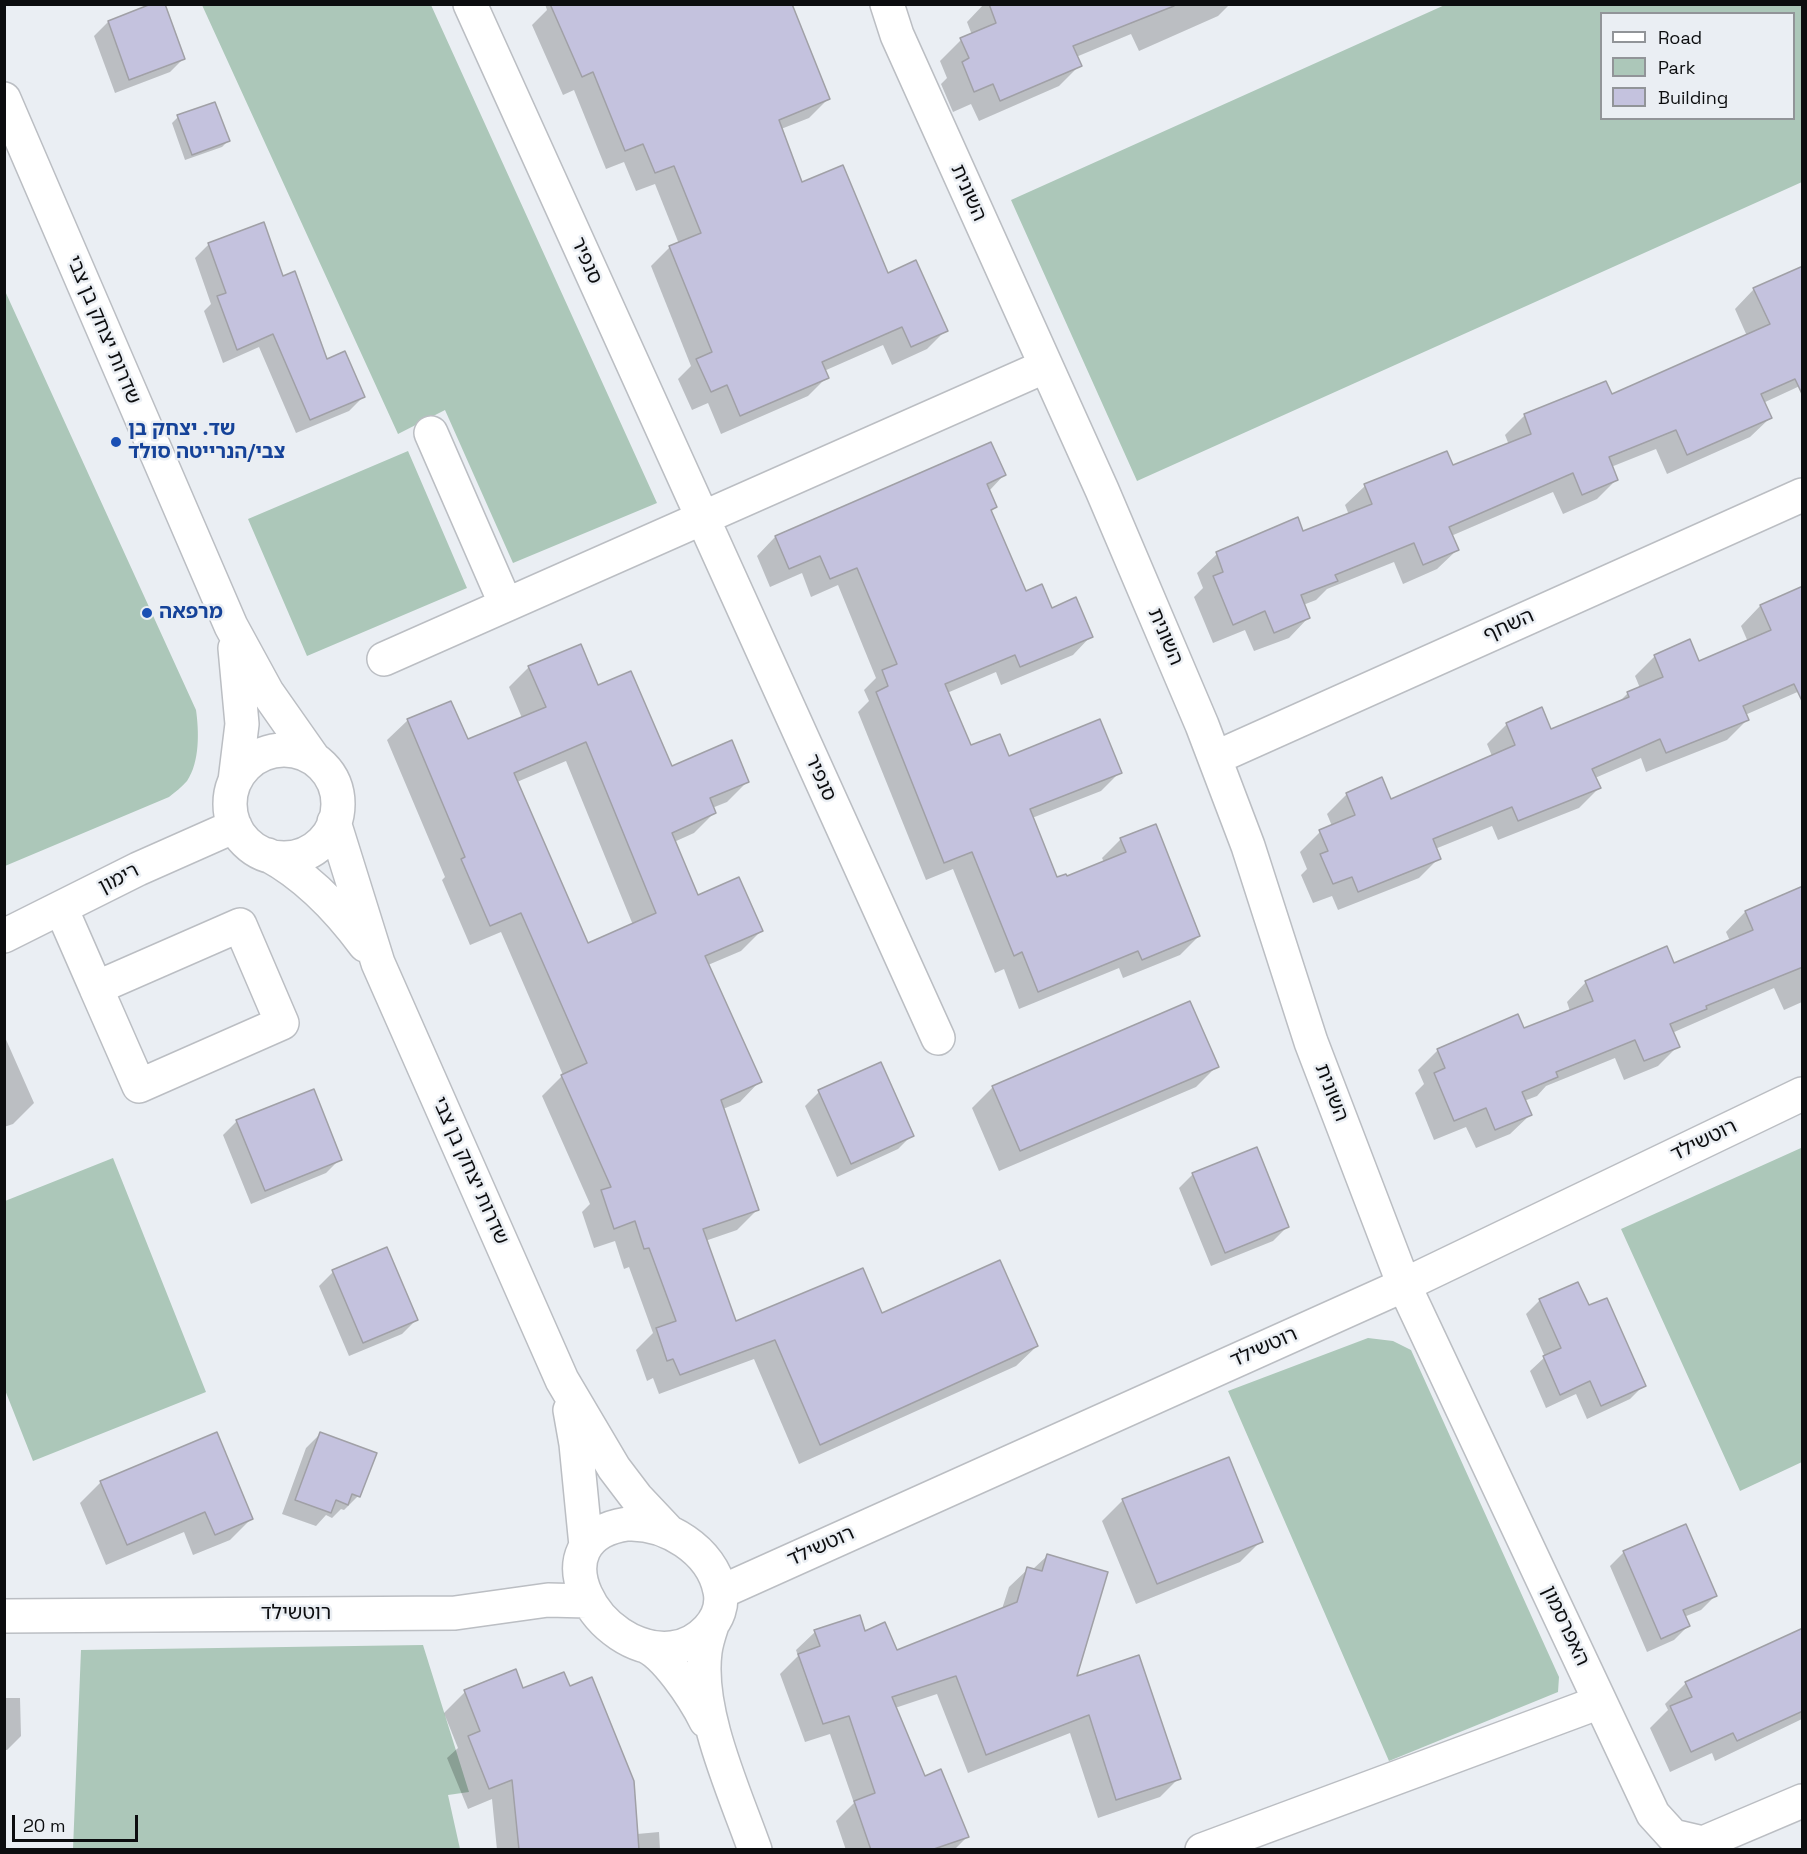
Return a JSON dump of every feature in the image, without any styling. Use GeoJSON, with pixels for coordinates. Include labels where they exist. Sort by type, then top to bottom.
{"type":"FeatureCollection","features":[{"type":"Feature","properties":{"kind":"street","name":"סנפיר"},"geometry":{"type":"LineString","coordinates":[[470,4],[938,1038]]}},
{"type":"Feature","properties":{"kind":"street","name":"השונית"},"geometry":{"type":"LineString","coordinates":[[887,4],[897,35],[1115,519],[1215,758],[1248,846],[1311,1042],[1404,1285]]}},
{"type":"Feature","properties":{"kind":"street","name":"שדרות יצחק בן צבי"},"geometry":{"type":"LineString","coordinates":[[4,99],[231,626],[267,692],[314,759]]}},
{"type":"Feature","properties":{"kind":"street"},"geometry":{"type":"LineString","coordinates":[[384,659],[1046,366]]}},
{"type":"Feature","properties":{"kind":"street"},"geometry":{"type":"LineString","coordinates":[[431,434],[506,605]]}},
{"type":"Feature","properties":{"kind":"street","name":"השחף"},"geometry":{"type":"LineString","coordinates":[[1215,758],[1803,495]]}},
{"type":"Feature","properties":{"kind":"street","name":"שדרות יצחק בן צבי"},"geometry":{"type":"LineString","coordinates":[[231,626],[238,659],[242,708],[241,739],[235,781]]}},
{"type":"Feature","properties":{"kind":"street"},"geometry":{"type":"LineString","coordinates":[[290,750],[314,759],[326,770],[334,785],[338,802],[334,822],[323,840],[310,851],[294,857],[268,855],[247,843],[235,826],[230,805],[235,781],[244,767],[265,753],[290,750]]}},
{"type":"Feature","properties":{"kind":"street","name":"שדרות יצחק בן צבי"},"geometry":{"type":"LineString","coordinates":[[334,822],[378,963],[562,1380],[614,1468],[636,1497],[669,1532]]}},
{"type":"Feature","properties":{"kind":"street","name":"רימון"},"geometry":{"type":"LineString","coordinates":[[4,936],[173,853],[235,826]]}},
{"type":"Feature","properties":{"kind":"street","name":"שדרות יצחק בן צבי"},"geometry":{"type":"LineString","coordinates":[[268,855],[285,864],[321,895],[378,963]]}},
{"type":"Feature","properties":{"kind":"street"},"geometry":{"type":"LineString","coordinates":[[61,908],[96,988],[139,1086],[282,1023],[240,925],[96,988]]}},
{"type":"Feature","properties":{"kind":"street","name":"רוטשילד"},"geometry":{"type":"LineString","coordinates":[[721,1592],[1404,1285],[1803,1094]]}},
{"type":"Feature","properties":{"kind":"street","name":"האפרסמון"},"geometry":{"type":"LineString","coordinates":[[1404,1285],[1653,1814],[1673,1836],[1695,1843],[1716,1840],[1803,1801]]}},
{"type":"Feature","properties":{"kind":"street","name":"שדרות יצחק בן צבי"},"geometry":{"type":"LineString","coordinates":[[562,1380],[576,1444],[586,1546]]}},
{"type":"Feature","properties":{"kind":"street"},"geometry":{"type":"LineString","coordinates":[[714,1735],[705,1653],[721,1592],[711,1570],[698,1553],[669,1532],[637,1524],[616,1526],[600,1533],[586,1546],[580,1573],[587,1601],[609,1627],[648,1646],[683,1683],[714,1735],[755,1850]]}},
{"type":"Feature","properties":{"kind":"street","name":"רוטשילד"},"geometry":{"type":"LineString","coordinates":[[4,1616],[455,1613],[548,1600],[587,1601]]}},
{"type":"Feature","properties":{"kind":"street"},"geometry":{"type":"LineString","coordinates":[[640,1644],[662,1648],[682,1646],[699,1639],[712,1625]]}},
{"type":"Feature","properties":{"kind":"street"},"geometry":{"type":"LineString","coordinates":[[1203,1850],[1600,1702]]}},
{"type":"Feature","properties":{"kind":"green space"},"geometry":{"type":"Polygon","coordinates":[[[1447,4],[1802,5],[1802,182],[1137,481],[1011,200],[1447,4]]]}},
{"type":"Feature","properties":{"kind":"green space"},"geometry":{"type":"Polygon","coordinates":[[[202,5],[431,5],[657,503],[513,563],[445,410],[398,434],[202,5]]]}},
{"type":"Feature","properties":{"kind":"green space"},"geometry":{"type":"Polygon","coordinates":[[[5,291],[196,710],[198,737],[191,773],[187,781],[169,797],[5,866],[5,291]]]}},
{"type":"Feature","properties":{"kind":"green space"},"geometry":{"type":"Polygon","coordinates":[[[408,451],[467,588],[307,656],[248,519],[408,451]]]}},
{"type":"Feature","properties":{"kind":"green space"},"geometry":{"type":"Polygon","coordinates":[[[1801,1148],[1802,1462],[1740,1491],[1621,1229],[1801,1148]]]}},
{"type":"Feature","properties":{"kind":"green space"},"geometry":{"type":"Polygon","coordinates":[[[113,1158],[206,1392],[33,1461],[5,1390],[5,1201],[113,1158]]]}},
{"type":"Feature","properties":{"kind":"green space"},"geometry":{"type":"Polygon","coordinates":[[[1368,1338],[1393,1341],[1411,1350],[1559,1677],[1558,1692],[1389,1761],[1228,1391],[1368,1338]]]}},
{"type":"Feature","properties":{"kind":"green space"},"geometry":{"type":"Polygon","coordinates":[[[423,1645],[469,1792],[448,1795],[460,1849],[73,1849],[81,1650],[423,1645]]]}},
{"type":"Feature","properties":{"kind":"building"},"geometry":{"type":"Polygon","coordinates":[[[151,4],[165,4],[185,59],[129,80],[108,21],[151,4]]]}},
{"type":"Feature","properties":{"kind":"building"},"geometry":{"type":"Polygon","coordinates":[[[550,4],[792,4],[830,99],[779,120],[802,182],[843,165],[888,273],[916,260],[948,331],[911,347],[902,327],[822,362],[829,378],[740,416],[727,385],[711,392],[696,359],[712,352],[669,246],[701,233],[674,166],[655,173],[643,144],[625,151],[593,72],[582,77],[550,4]]]}},
{"type":"Feature","properties":{"kind":"building"},"geometry":{"type":"Polygon","coordinates":[[[989,4],[1174,4],[1174,6],[1073,46],[1082,66],[1000,101],[993,84],[974,92],[962,62],[969,58],[960,38],[996,23],[989,4]]]}},
{"type":"Feature","properties":{"kind":"building"},"geometry":{"type":"Polygon","coordinates":[[[215,102],[230,141],[192,155],[177,115],[215,102]]]}},
{"type":"Feature","properties":{"kind":"building"},"geometry":{"type":"Polygon","coordinates":[[[264,222],[283,276],[295,271],[327,359],[345,351],[365,397],[310,420],[273,334],[237,350],[217,296],[226,293],[208,243],[264,222]]]}},
{"type":"Feature","properties":{"kind":"building"},"geometry":{"type":"Polygon","coordinates":[[[1803,266],[1803,396],[1795,379],[1761,394],[1772,418],[1687,455],[1676,430],[1609,457],[1618,480],[1582,495],[1573,473],[1449,527],[1459,550],[1423,565],[1414,543],[1335,575],[1338,581],[1301,595],[1310,618],[1274,633],[1265,611],[1233,625],[1213,576],[1223,572],[1216,552],[1298,517],[1303,531],[1372,504],[1364,484],[1447,451],[1453,465],[1531,434],[1524,414],[1606,381],[1612,394],[1770,324],[1753,288],[1803,266]]]}},
{"type":"Feature","properties":{"kind":"building"},"geometry":{"type":"Polygon","coordinates":[[[991,442],[1006,475],[987,484],[997,507],[991,510],[1026,591],[1042,584],[1052,608],[1076,597],[1093,637],[1020,667],[1015,655],[945,684],[971,745],[1000,734],[1009,756],[1100,719],[1122,773],[1030,809],[1057,877],[1066,874],[1067,876],[1126,852],[1120,838],[1156,824],[1200,936],[1142,960],[1138,951],[1038,992],[1022,952],[1014,956],[972,852],[944,863],[876,692],[888,686],[882,670],[897,664],[857,568],[830,579],[820,556],[789,569],[775,536],[991,442]]]}},
{"type":"Feature","properties":{"kind":"building"},"geometry":{"type":"Polygon","coordinates":[[[1803,586],[1803,703],[1794,684],[1743,706],[1749,720],[1666,753],[1660,739],[1592,769],[1601,788],[1518,821],[1512,807],[1433,839],[1441,859],[1358,892],[1352,877],[1333,884],[1320,854],[1328,851],[1319,830],[1355,815],[1346,793],[1382,777],[1391,799],[1515,745],[1506,723],[1542,707],[1551,729],[1629,697],[1627,692],[1663,677],[1654,655],[1690,639],[1699,661],[1771,630],[1760,605],[1803,586]]]}},
{"type":"Feature","properties":{"kind":"building"},"geometry":{"type":"Polygon","coordinates":[[[581,644],[598,685],[631,671],[672,766],[732,740],[749,782],[710,798],[716,813],[672,833],[698,895],[739,877],[763,931],[705,956],[762,1082],[721,1100],[759,1210],[703,1229],[736,1321],[863,1268],[882,1313],[1000,1260],[1038,1346],[820,1445],[775,1340],[680,1375],[673,1359],[667,1361],[656,1328],[676,1321],[649,1248],[644,1249],[635,1221],[614,1229],[601,1190],[611,1187],[561,1075],[587,1063],[521,913],[490,926],[461,859],[465,857],[407,719],[451,701],[468,739],[546,707],[528,666],[581,644]],[[586,742],[514,773],[588,943],[656,913],[586,742]]]}},
{"type":"Feature","properties":{"kind":"building"},"geometry":{"type":"Polygon","coordinates":[[[1803,886],[1803,967],[1706,1006],[1707,1009],[1670,1024],[1680,1047],[1644,1061],[1635,1040],[1556,1072],[1558,1077],[1522,1092],[1532,1115],[1495,1130],[1486,1108],[1454,1121],[1434,1073],[1445,1068],[1437,1049],[1518,1014],[1524,1028],[1593,1001],[1585,981],[1667,946],[1674,963],[1753,930],[1745,911],[1803,886]]]}},
{"type":"Feature","properties":{"kind":"building"},"geometry":{"type":"Polygon","coordinates":[[[1190,1001],[1219,1067],[1020,1151],[992,1086],[1190,1001]]]}},
{"type":"Feature","properties":{"kind":"building"},"geometry":{"type":"Polygon","coordinates":[[[881,1062],[914,1136],[851,1164],[818,1090],[881,1062]]]}},
{"type":"Feature","properties":{"kind":"building"},"geometry":{"type":"Polygon","coordinates":[[[314,1089],[342,1160],[265,1191],[236,1120],[314,1089]]]}},
{"type":"Feature","properties":{"kind":"building"},"geometry":{"type":"Polygon","coordinates":[[[1257,1147],[1289,1227],[1225,1253],[1192,1173],[1257,1147]]]}},
{"type":"Feature","properties":{"kind":"building"},"geometry":{"type":"Polygon","coordinates":[[[387,1247],[418,1320],[363,1343],[332,1270],[387,1247]]]}},
{"type":"Feature","properties":{"kind":"building"},"geometry":{"type":"Polygon","coordinates":[[[1578,1282],[1589,1305],[1607,1298],[1646,1386],[1601,1406],[1590,1381],[1560,1395],[1543,1356],[1561,1348],[1539,1299],[1578,1282]]]}},
{"type":"Feature","properties":{"kind":"building"},"geometry":{"type":"Polygon","coordinates":[[[217,1432],[253,1519],[215,1535],[205,1512],[127,1545],[100,1481],[217,1432]]]}},
{"type":"Feature","properties":{"kind":"building"},"geometry":{"type":"Polygon","coordinates":[[[320,1432],[377,1453],[360,1497],[352,1494],[348,1505],[336,1500],[331,1513],[295,1500],[320,1432]]]}},
{"type":"Feature","properties":{"kind":"building"},"geometry":{"type":"Polygon","coordinates":[[[1229,1457],[1263,1542],[1157,1584],[1122,1499],[1229,1457]]]}},
{"type":"Feature","properties":{"kind":"building"},"geometry":{"type":"Polygon","coordinates":[[[1686,1524],[1717,1596],[1683,1610],[1690,1626],[1661,1639],[1623,1551],[1686,1524]]]}},
{"type":"Feature","properties":{"kind":"building"},"geometry":{"type":"Polygon","coordinates":[[[1047,1554],[1108,1572],[1077,1676],[1139,1655],[1181,1779],[1116,1800],[1089,1715],[986,1755],[956,1676],[892,1697],[925,1776],[941,1769],[969,1837],[931,1850],[871,1850],[854,1801],[875,1793],[849,1716],[823,1724],[798,1654],[820,1646],[814,1630],[860,1615],[865,1631],[885,1622],[897,1650],[1017,1602],[1027,1567],[1042,1571],[1047,1554]]]}},
{"type":"Feature","properties":{"kind":"building"},"geometry":{"type":"Polygon","coordinates":[[[1803,1628],[1803,1711],[1737,1741],[1733,1733],[1691,1752],[1670,1706],[1692,1697],[1685,1682],[1803,1628]]]}},
{"type":"Feature","properties":{"kind":"building"},"geometry":{"type":"Polygon","coordinates":[[[516,1669],[523,1688],[564,1672],[570,1686],[592,1677],[634,1781],[639,1850],[519,1850],[512,1780],[489,1789],[468,1736],[480,1731],[464,1690],[516,1669]]]}},
{"type":"Feature","properties":{"kind":"place","name":"שד. יצחק בן צבי/הנרייטה סולד"},"geometry":{"type":"Point","coordinates":[116,442]}},
{"type":"Feature","properties":{"kind":"place","name":"מרפאה"},"geometry":{"type":"Point","coordinates":[147,613]}}]}
